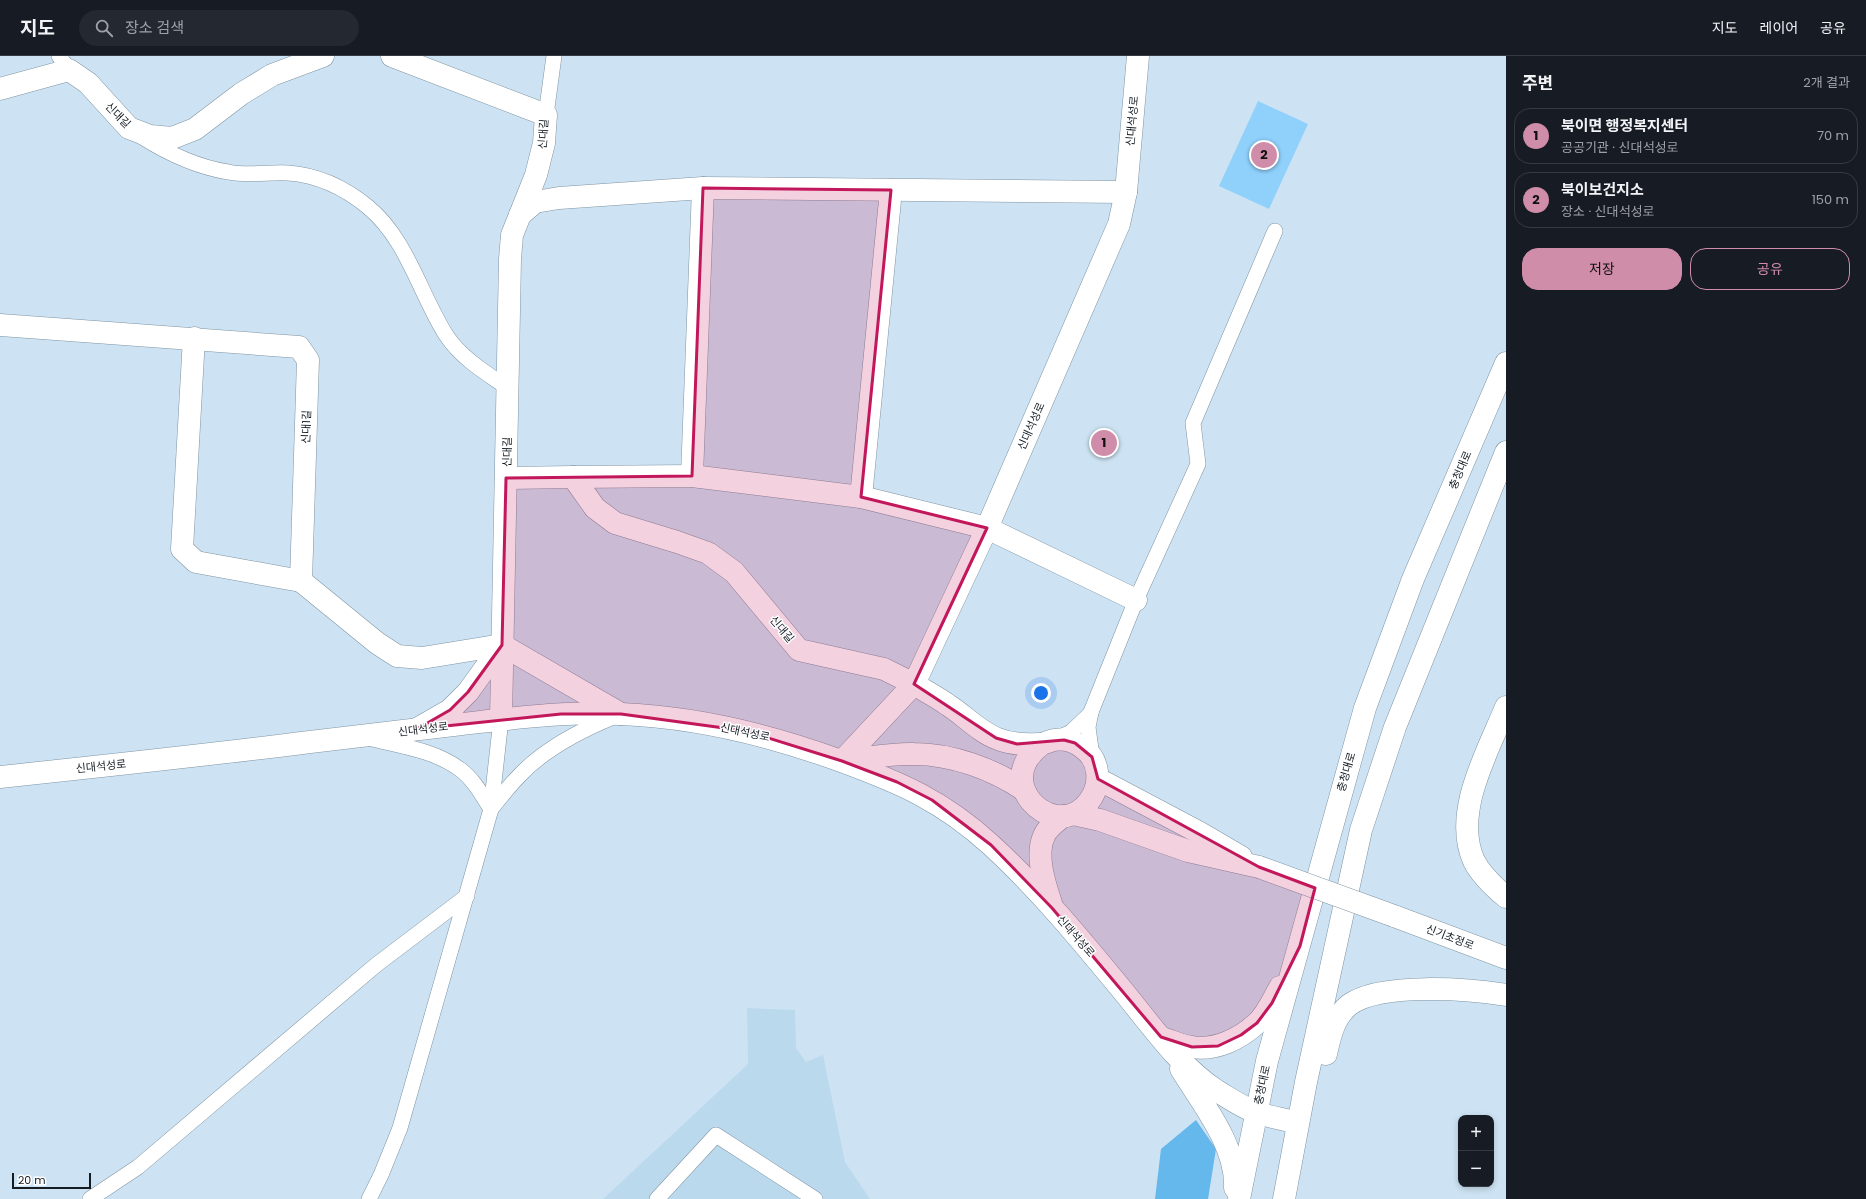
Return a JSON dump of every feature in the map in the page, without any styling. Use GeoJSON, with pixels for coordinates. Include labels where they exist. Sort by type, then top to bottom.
{"type":"FeatureCollection","features":[{"type":"Feature","properties":{"kind":"street","name":"신대길"},"geometry":{"type":"LineString","coordinates":[[0,89],[64,63],[88,83],[128,128],[150,136],[172,138],[195,129],[241,94],[272,75],[323,56]]}},
{"type":"Feature","properties":{"kind":"street","name":"신대길"},"geometry":{"type":"LineString","coordinates":[[392,56],[546,115],[544,143],[536,175],[512,234],[510,259],[506,478],[573,477],[595,508],[615,523],[708,553],[734,572],[799,650],[884,669],[914,684],[947,704],[996,738],[1017,744],[1047,742]]}},
{"type":"Feature","properties":{"kind":"street","name":"신대석성로"},"geometry":{"type":"LineString","coordinates":[[842,761],[914,684],[987,528],[1119,224],[1126,192],[1138,56]]}},
{"type":"Feature","properties":{"kind":"street"},"geometry":{"type":"LineString","coordinates":[[520,215],[535,202],[559,198],[703,188],[1126,192]]}},
{"type":"Feature","properties":{"kind":"street"},"geometry":{"type":"LineString","coordinates":[[692,476],[703,188]]}},
{"type":"Feature","properties":{"kind":"street"},"geometry":{"type":"LineString","coordinates":[[861,497],[891,190]]}},
{"type":"Feature","properties":{"kind":"street","name":"신대1길"},"geometry":{"type":"LineString","coordinates":[[0,325],[194,338],[299,347],[308,360],[301,581]]}},
{"type":"Feature","properties":{"kind":"street"},"geometry":{"type":"LineString","coordinates":[[194,338],[182,550],[196,562],[301,581],[377,643],[397,656],[422,658],[502,645],[621,714]]}},
{"type":"Feature","properties":{"kind":"street","name":"충청대로"},"geometry":{"type":"LineString","coordinates":[[1239,1199],[1267,1061],[1300,946],[1338,799],[1365,708],[1413,579],[1506,363]]}},
{"type":"Feature","properties":{"kind":"street"},"geometry":{"type":"LineString","coordinates":[[1284,1199],[1297,1123],[1361,830],[1395,727],[1506,452]]}},
{"type":"Feature","properties":{"kind":"street"},"geometry":{"type":"LineString","coordinates":[[573,477],[692,476],[861,497],[987,528],[1136,600]]}},
{"type":"Feature","properties":{"kind":"street"},"geometry":{"type":"LineString","coordinates":[[501,719],[506,478]]}},
{"type":"Feature","properties":{"kind":"street"},"geometry":{"type":"LineString","coordinates":[[417,729],[450,710],[468,692],[502,645]]}},
{"type":"Feature","properties":{"kind":"street"},"geometry":{"type":"LineString","coordinates":[[1506,707],[1478,774],[1468,808],[1467,838],[1474,861],[1491,884],[1506,897]]}},
{"type":"Feature","properties":{"kind":"street","name":"신대석성로"},"geometry":{"type":"LineString","coordinates":[[0,777],[501,719],[561,714],[621,714],[688,721],[746,731],[800,746],[897,782],[932,800],[962,820],[1021,873],[1161,1037],[1193,1072],[1215,1090],[1256,1112],[1297,1123]]}},
{"type":"Feature","properties":{"kind":"street"},"geometry":{"type":"LineString","coordinates":[[1052,908],[1044,881],[1041,856],[1043,837],[1052,824],[1068,815],[1082,809],[1090,801],[1096,790],[1098,779],[1097,768],[1085,749],[1076,743],[1064,740],[1047,742],[1033,751],[1023,768],[1022,778],[1024,790],[1030,802],[1039,810],[1050,815],[1068,815],[1100,820],[1188,851],[1259,868]]}},
{"type":"Feature","properties":{"kind":"street"},"geometry":{"type":"LineString","coordinates":[[842,761],[914,754],[957,760],[1007,779],[1024,790]]}},
{"type":"Feature","properties":{"kind":"street"},"geometry":{"type":"LineString","coordinates":[[1098,779],[1200,833],[1259,868]]}},
{"type":"Feature","properties":{"kind":"street","name":"신기초정로"},"geometry":{"type":"LineString","coordinates":[[1259,868],[1506,958]]}},
{"type":"Feature","properties":{"kind":"street"},"geometry":{"type":"LineString","coordinates":[[1161,1037],[1192,1047],[1218,1046],[1242,1035],[1257,1023],[1272,1003],[1300,946]]}},
{"type":"Feature","properties":{"kind":"street"},"geometry":{"type":"LineString","coordinates":[[1297,1123],[1316,1102],[1331,1031],[1338,1017],[1349,1005],[1363,998],[1382,993],[1406,990],[1443,990],[1506,995]]}},
{"type":"Feature","properties":{"kind":"street"},"geometry":{"type":"LineString","coordinates":[[1161,1037],[1213,1120],[1230,1152],[1236,1177],[1235,1199]]}},
{"type":"Feature","properties":{"kind":"lane"},"geometry":{"type":"LineString","coordinates":[[546,115],[554,56]]}},
{"type":"Feature","properties":{"kind":"lane"},"geometry":{"type":"LineString","coordinates":[[128,128],[164,150],[198,165],[229,172],[289,173],[318,178],[348,193],[363,204],[388,229],[406,257],[447,337],[470,361],[508,388]]}},
{"type":"Feature","properties":{"kind":"lane"},"geometry":{"type":"LineString","coordinates":[[1092,758],[1088,727],[1091,712],[1136,600],[1198,464],[1193,423],[1276,232]]}},
{"type":"Feature","properties":{"kind":"lane"},"geometry":{"type":"LineString","coordinates":[[1047,742],[1070,732],[1091,712]]}},
{"type":"Feature","properties":{"kind":"lane"},"geometry":{"type":"LineString","coordinates":[[491,809],[520,775],[548,752],[582,730],[621,714]]}},
{"type":"Feature","properties":{"kind":"lane"},"geometry":{"type":"LineString","coordinates":[[369,1199],[381,1175],[400,1128],[491,809],[501,719]]}},
{"type":"Feature","properties":{"kind":"lane"},"geometry":{"type":"LineString","coordinates":[[361,736],[442,758],[462,771],[478,788],[491,809]]}},
{"type":"Feature","properties":{"kind":"lane"},"geometry":{"type":"LineString","coordinates":[[90,1199],[138,1166],[376,965],[467,896]]}},
{"type":"Feature","properties":{"kind":"lane"},"geometry":{"type":"LineString","coordinates":[[657,1199],[716,1135],[815,1199]]}},
{"type":"Feature","properties":{"kind":"highlighted area"},"geometry":{"type":"Polygon","coordinates":[[[703,188],[891,190],[861,497],[987,528],[914,684],[996,738],[1017,744],[1064,740],[1075,743],[1092,757],[1098,779],[1259,867],[1315,888],[1300,946],[1272,1003],[1257,1023],[1241,1035],[1218,1046],[1192,1047],[1161,1037],[1052,908],[991,845],[932,800],[897,782],[842,761],[746,731],[621,714],[561,714],[417,729],[450,710],[468,692],[502,645],[506,478],[692,476],[703,188]]]}},
{"type":"Feature","properties":{"kind":"shaded area"},"geometry":{"type":"Polygon","coordinates":[[[747,1008],[795,1010],[796,1048],[806,1062],[823,1055],[845,1162],[870,1199],[603,1199],[748,1064],[747,1008]]]}},
{"type":"Feature","properties":{"kind":"shaded area"},"geometry":{"type":"Polygon","coordinates":[[[1196,1120],[1216,1149],[1208,1199],[1155,1199],[1161,1149],[1196,1120]]]}},
{"type":"Feature","properties":{"kind":"building"},"geometry":{"type":"Polygon","coordinates":[[[1258,101],[1308,124],[1269,209],[1219,186],[1258,101]]]}},
{"type":"Feature","properties":{"kind":"place","name":"북이보건지소"},"geometry":{"type":"Point","coordinates":[1264,155]}},
{"type":"Feature","properties":{"kind":"place","name":"북이면 행정복지센터"},"geometry":{"type":"Point","coordinates":[1104,443]}}]}
